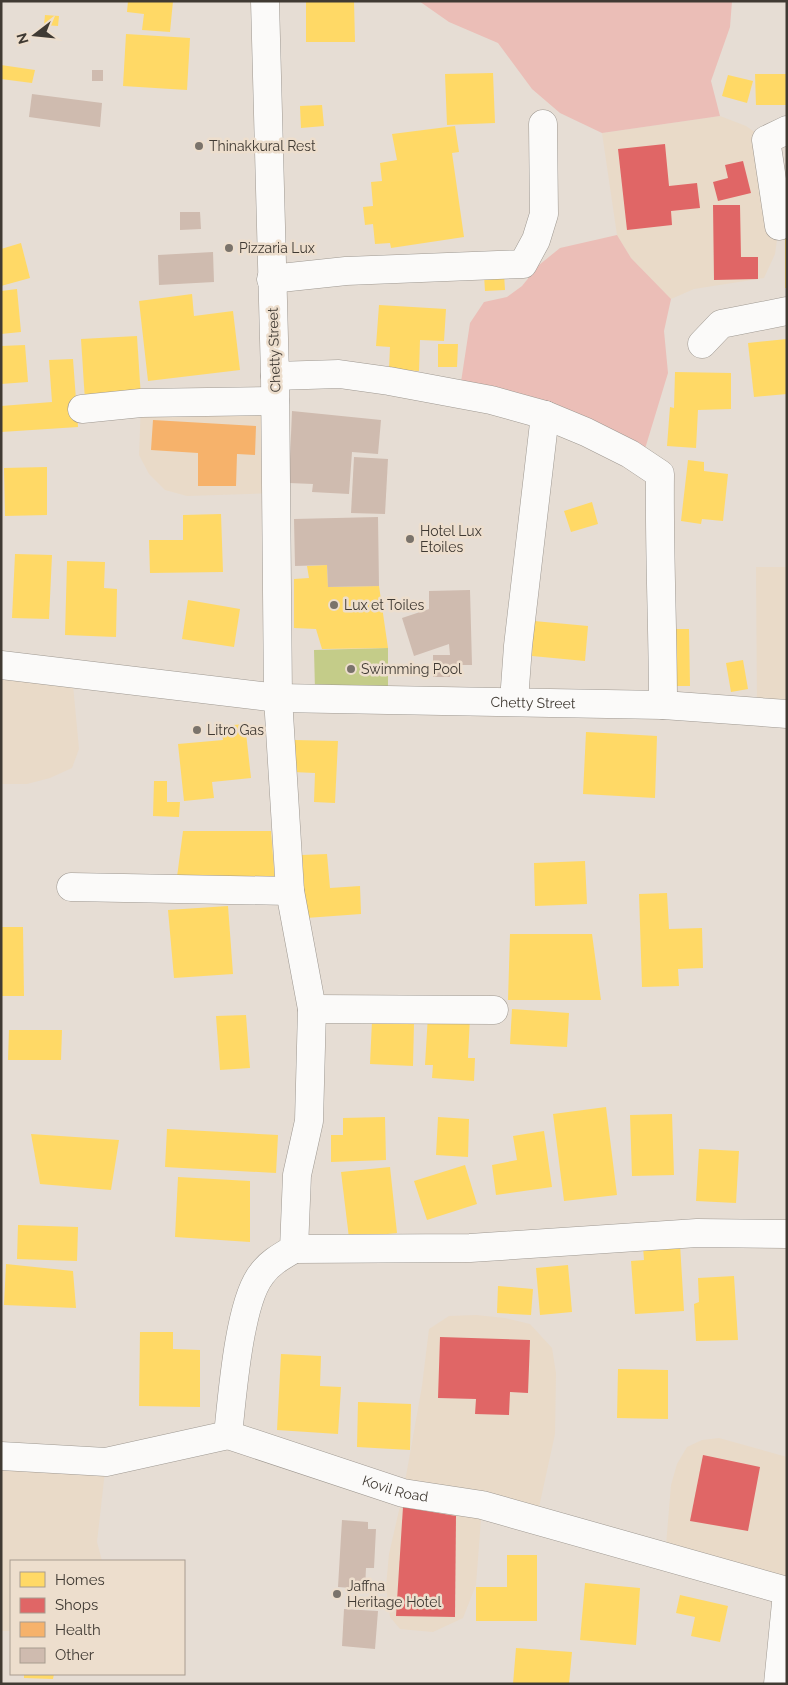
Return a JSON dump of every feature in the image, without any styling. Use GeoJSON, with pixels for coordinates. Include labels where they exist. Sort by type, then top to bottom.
{"type":"FeatureCollection","features":[{"type":"Feature","properties":{"kind":"street","name":"Chetty Street"},"geometry":{"type":"LineString","coordinates":[[265,1],[275,388],[278,698]]}},
{"type":"Feature","properties":{"kind":"street"},"geometry":{"type":"LineString","coordinates":[[271,279],[346,271],[523,264],[536,240],[544,214],[543,124]]}},
{"type":"Feature","properties":{"kind":"street"},"geometry":{"type":"LineString","coordinates":[[779,226],[766,140],[787,130]]}},
{"type":"Feature","properties":{"kind":"street"},"geometry":{"type":"LineString","coordinates":[[702,344],[721,324],[787,311]]}},
{"type":"Feature","properties":{"kind":"street"},"geometry":{"type":"LineString","coordinates":[[82,409],[275,388],[339,374],[389,381],[491,400],[545,414],[630,454],[660,474],[659,553],[663,706]]}},
{"type":"Feature","properties":{"kind":"street"},"geometry":{"type":"LineString","coordinates":[[514,701],[518,646],[545,414]]}},
{"type":"Feature","properties":{"kind":"street","name":"Chetty Street"},"geometry":{"type":"LineString","coordinates":[[1,664],[278,698],[514,701],[663,706],[787,714]]}},
{"type":"Feature","properties":{"kind":"street"},"geometry":{"type":"LineString","coordinates":[[278,698],[290,890],[312,1009],[309,1121],[297,1175],[294,1249]]}},
{"type":"Feature","properties":{"kind":"street"},"geometry":{"type":"LineString","coordinates":[[71,887],[290,890]]}},
{"type":"Feature","properties":{"kind":"street"},"geometry":{"type":"LineString","coordinates":[[312,1009],[494,1010]]}},
{"type":"Feature","properties":{"kind":"street"},"geometry":{"type":"LineString","coordinates":[[1,1456],[106,1462],[228,1435],[238,1356],[250,1295],[261,1275],[276,1259],[294,1249],[470,1248],[697,1233],[787,1234]]}},
{"type":"Feature","properties":{"kind":"street","name":"Kovil Road"},"geometry":{"type":"LineString","coordinates":[[228,1435],[403,1493],[482,1506],[787,1592]]}},
{"type":"Feature","properties":{"kind":"street"},"geometry":{"type":"LineString","coordinates":[[778,1684],[787,1592]]}},
{"type":"Feature","properties":{"kind":"shaded area"},"geometry":{"type":"Polygon","coordinates":[[[419,1],[732,1],[730,27],[711,81],[720,116],[602,133],[560,113],[532,89],[498,43],[449,22],[419,1]]]}},
{"type":"Feature","properties":{"kind":"shaded area"},"geometry":{"type":"Polygon","coordinates":[[[720,116],[746,126],[766,140],[779,226],[775,254],[764,278],[694,289],[671,299],[631,258],[617,235],[602,133],[720,116]]]}},
{"type":"Feature","properties":{"kind":"shaded area"},"geometry":{"type":"Polygon","coordinates":[[[617,235],[631,258],[671,299],[664,331],[668,373],[641,462],[459,395],[470,323],[484,302],[507,297],[522,286],[539,265],[560,248],[617,235]]]}},
{"type":"Feature","properties":{"kind":"shaded area"},"geometry":{"type":"Polygon","coordinates":[[[275,401],[276,493],[187,496],[165,490],[149,474],[139,455],[141,403],[275,401]]]}},
{"type":"Feature","properties":{"kind":"shaded area"},"geometry":{"type":"Polygon","coordinates":[[[756,567],[787,567],[787,714],[757,712],[756,567]]]}},
{"type":"Feature","properties":{"kind":"shaded area","name":"Swimming Pool"},"geometry":{"type":"Polygon","coordinates":[[[388,648],[388,688],[315,690],[314,650],[388,648]]]}},
{"type":"Feature","properties":{"kind":"shaded area"},"geometry":{"type":"Polygon","coordinates":[[[1,665],[72,674],[79,749],[72,768],[50,778],[27,784],[1,784],[1,665]]]}},
{"type":"Feature","properties":{"kind":"shaded area"},"geometry":{"type":"Polygon","coordinates":[[[476,1315],[505,1318],[530,1324],[552,1348],[556,1373],[555,1434],[536,1521],[482,1506],[476,1585],[463,1618],[433,1632],[400,1629],[390,1617],[386,1587],[389,1554],[403,1493],[422,1386],[429,1329],[449,1316],[476,1315]]]}},
{"type":"Feature","properties":{"kind":"shaded area"},"geometry":{"type":"Polygon","coordinates":[[[719,1438],[787,1457],[787,1591],[665,1557],[671,1485],[677,1464],[687,1447],[702,1440],[719,1438]]]}},
{"type":"Feature","properties":{"kind":"shaded area"},"geometry":{"type":"Polygon","coordinates":[[[1,1456],[106,1462],[97,1542],[102,1560],[10,1560],[10,1631],[1,1631],[1,1456]]]}},
{"type":"Feature","properties":{"kind":"building: Homes"},"geometry":{"type":"Polygon","coordinates":[[[128,1],[173,1],[170,32],[142,30],[144,14],[127,12],[128,1]]]}},
{"type":"Feature","properties":{"kind":"building: Homes"},"geometry":{"type":"Polygon","coordinates":[[[306,1],[354,1],[355,42],[306,42],[306,1]]]}},
{"type":"Feature","properties":{"kind":"building: Homes"},"geometry":{"type":"Polygon","coordinates":[[[45,15],[59,16],[58,26],[44,25],[45,15]]]}},
{"type":"Feature","properties":{"kind":"building: Homes"},"geometry":{"type":"Polygon","coordinates":[[[126,34],[190,38],[187,90],[123,86],[126,34]]]}},
{"type":"Feature","properties":{"kind":"building: Homes"},"geometry":{"type":"Polygon","coordinates":[[[1,65],[35,70],[32,83],[1,79],[1,65]]]}},
{"type":"Feature","properties":{"kind":"building: Homes"},"geometry":{"type":"Polygon","coordinates":[[[493,73],[495,123],[447,125],[445,74],[493,73]]]}},
{"type":"Feature","properties":{"kind":"building: Homes"},"geometry":{"type":"Polygon","coordinates":[[[755,74],[787,74],[787,105],[756,105],[755,74]]]}},
{"type":"Feature","properties":{"kind":"building: Homes"},"geometry":{"type":"Polygon","coordinates":[[[728,75],[753,81],[747,103],[722,96],[728,75]]]}},
{"type":"Feature","properties":{"kind":"building: Homes"},"geometry":{"type":"Polygon","coordinates":[[[322,105],[324,126],[301,128],[300,106],[322,105]]]}},
{"type":"Feature","properties":{"kind":"building: Homes"},"geometry":{"type":"Polygon","coordinates":[[[455,126],[459,152],[452,153],[464,237],[391,248],[390,243],[375,244],[373,224],[365,225],[363,207],[373,206],[371,182],[382,181],[380,163],[397,160],[392,134],[455,126]]]}},
{"type":"Feature","properties":{"kind":"building: Homes"},"geometry":{"type":"Polygon","coordinates":[[[785,230],[787,230],[787,288],[785,288],[785,230]]]}},
{"type":"Feature","properties":{"kind":"building: Homes"},"geometry":{"type":"Polygon","coordinates":[[[21,243],[30,278],[1,286],[1,249],[21,243]]]}},
{"type":"Feature","properties":{"kind":"building: Homes"},"geometry":{"type":"Polygon","coordinates":[[[504,274],[505,290],[485,291],[484,275],[504,274]]]}},
{"type":"Feature","properties":{"kind":"building: Homes"},"geometry":{"type":"Polygon","coordinates":[[[17,289],[21,332],[1,334],[1,291],[17,289]]]}},
{"type":"Feature","properties":{"kind":"building: Homes"},"geometry":{"type":"Polygon","coordinates":[[[192,294],[194,316],[233,311],[240,370],[148,381],[139,301],[192,294]]]}},
{"type":"Feature","properties":{"kind":"building: Homes"},"geometry":{"type":"Polygon","coordinates":[[[379,305],[446,309],[444,341],[420,340],[419,371],[389,369],[390,347],[376,346],[379,305]]]}},
{"type":"Feature","properties":{"kind":"building: Homes"},"geometry":{"type":"Polygon","coordinates":[[[137,336],[141,398],[85,401],[81,339],[137,336]]]}},
{"type":"Feature","properties":{"kind":"building: Homes"},"geometry":{"type":"Polygon","coordinates":[[[787,339],[787,394],[754,397],[748,343],[787,339]]]}},
{"type":"Feature","properties":{"kind":"building: Homes"},"geometry":{"type":"Polygon","coordinates":[[[438,344],[458,344],[457,367],[438,367],[438,344]]]}},
{"type":"Feature","properties":{"kind":"building: Homes"},"geometry":{"type":"Polygon","coordinates":[[[25,345],[28,382],[1,384],[1,346],[25,345]]]}},
{"type":"Feature","properties":{"kind":"building: Homes"},"geometry":{"type":"Polygon","coordinates":[[[73,359],[78,427],[1,432],[1,406],[52,402],[49,360],[73,359]]]}},
{"type":"Feature","properties":{"kind":"building: Homes"},"geometry":{"type":"Polygon","coordinates":[[[675,372],[731,373],[731,409],[698,410],[696,448],[667,446],[670,407],[674,408],[675,372]]]}},
{"type":"Feature","properties":{"kind":"building: Homes"},"geometry":{"type":"Polygon","coordinates":[[[688,460],[704,462],[704,471],[728,474],[723,521],[702,519],[701,524],[681,521],[688,460]]]}},
{"type":"Feature","properties":{"kind":"building: Homes"},"geometry":{"type":"Polygon","coordinates":[[[47,467],[47,515],[5,516],[4,468],[47,467]]]}},
{"type":"Feature","properties":{"kind":"building: Homes"},"geometry":{"type":"Polygon","coordinates":[[[592,502],[598,524],[571,532],[564,511],[592,502]]]}},
{"type":"Feature","properties":{"kind":"building: Homes"},"geometry":{"type":"Polygon","coordinates":[[[221,514],[223,572],[150,573],[149,540],[183,540],[183,515],[221,514]]]}},
{"type":"Feature","properties":{"kind":"building: Homes"},"geometry":{"type":"Polygon","coordinates":[[[15,554],[52,555],[49,619],[12,618],[15,554]]]}},
{"type":"Feature","properties":{"kind":"building: Homes"},"geometry":{"type":"Polygon","coordinates":[[[67,561],[105,562],[104,588],[117,589],[116,637],[65,635],[67,561]]]}},
{"type":"Feature","properties":{"kind":"building: Homes"},"geometry":{"type":"Polygon","coordinates":[[[327,565],[328,587],[379,586],[388,648],[322,649],[316,629],[294,628],[294,579],[309,578],[307,566],[327,565]]]}},
{"type":"Feature","properties":{"kind":"building: Homes"},"geometry":{"type":"Polygon","coordinates":[[[188,600],[240,609],[234,647],[182,639],[188,600]]]}},
{"type":"Feature","properties":{"kind":"building: Homes"},"geometry":{"type":"Polygon","coordinates":[[[534,621],[588,626],[585,661],[532,656],[534,621]]]}},
{"type":"Feature","properties":{"kind":"building: Homes"},"geometry":{"type":"Polygon","coordinates":[[[674,629],[689,629],[690,686],[674,686],[674,629]]]}},
{"type":"Feature","properties":{"kind":"building: Homes"},"geometry":{"type":"Polygon","coordinates":[[[743,660],[748,689],[731,692],[726,663],[743,660]]]}},
{"type":"Feature","properties":{"kind":"building: Homes"},"geometry":{"type":"Polygon","coordinates":[[[245,724],[251,778],[212,782],[214,798],[184,801],[178,744],[223,740],[221,726],[245,724]]]}},
{"type":"Feature","properties":{"kind":"building: Homes"},"geometry":{"type":"Polygon","coordinates":[[[586,732],[657,736],[655,798],[583,794],[586,732]]]}},
{"type":"Feature","properties":{"kind":"building: Homes"},"geometry":{"type":"Polygon","coordinates":[[[294,740],[338,741],[335,803],[314,802],[315,773],[293,772],[294,740]]]}},
{"type":"Feature","properties":{"kind":"building: Homes"},"geometry":{"type":"Polygon","coordinates":[[[154,781],[167,781],[167,802],[180,802],[179,817],[153,816],[154,781]]]}},
{"type":"Feature","properties":{"kind":"building: Homes"},"geometry":{"type":"Polygon","coordinates":[[[183,831],[271,831],[275,881],[177,877],[183,831]]]}},
{"type":"Feature","properties":{"kind":"building: Homes"},"geometry":{"type":"Polygon","coordinates":[[[327,854],[330,888],[360,886],[361,914],[306,918],[302,855],[327,854]]]}},
{"type":"Feature","properties":{"kind":"building: Homes"},"geometry":{"type":"Polygon","coordinates":[[[585,861],[587,904],[535,906],[534,863],[585,861]]]}},
{"type":"Feature","properties":{"kind":"building: Homes"},"geometry":{"type":"Polygon","coordinates":[[[667,893],[669,929],[702,928],[703,968],[678,969],[679,986],[642,987],[639,894],[667,893]]]}},
{"type":"Feature","properties":{"kind":"building: Homes"},"geometry":{"type":"Polygon","coordinates":[[[228,906],[233,974],[174,978],[168,910],[228,906]]]}},
{"type":"Feature","properties":{"kind":"building: Homes"},"geometry":{"type":"Polygon","coordinates":[[[1,927],[23,927],[24,996],[1,996],[1,927]]]}},
{"type":"Feature","properties":{"kind":"building: Homes"},"geometry":{"type":"Polygon","coordinates":[[[510,934],[592,934],[601,1000],[508,1000],[510,934]]]}},
{"type":"Feature","properties":{"kind":"building: Homes"},"geometry":{"type":"Polygon","coordinates":[[[512,1009],[569,1013],[567,1047],[510,1044],[512,1009]]]}},
{"type":"Feature","properties":{"kind":"building: Homes"},"geometry":{"type":"Polygon","coordinates":[[[246,1015],[250,1068],[220,1070],[216,1016],[246,1015]]]}},
{"type":"Feature","properties":{"kind":"building: Homes"},"geometry":{"type":"Polygon","coordinates":[[[428,1015],[470,1017],[468,1058],[475,1058],[474,1081],[432,1078],[433,1065],[425,1065],[428,1015]]]}},
{"type":"Feature","properties":{"kind":"building: Homes"},"geometry":{"type":"Polygon","coordinates":[[[372,1021],[414,1023],[413,1066],[370,1064],[372,1021]]]}},
{"type":"Feature","properties":{"kind":"building: Homes"},"geometry":{"type":"Polygon","coordinates":[[[9,1030],[62,1030],[61,1060],[8,1060],[9,1030]]]}},
{"type":"Feature","properties":{"kind":"building: Homes"},"geometry":{"type":"Polygon","coordinates":[[[606,1107],[617,1195],[564,1201],[553,1114],[606,1107]]]}},
{"type":"Feature","properties":{"kind":"building: Homes"},"geometry":{"type":"Polygon","coordinates":[[[672,1114],[674,1175],[632,1176],[630,1115],[672,1114]]]}},
{"type":"Feature","properties":{"kind":"building: Homes"},"geometry":{"type":"Polygon","coordinates":[[[385,1117],[386,1160],[331,1162],[331,1135],[343,1135],[343,1118],[385,1117]]]}},
{"type":"Feature","properties":{"kind":"building: Homes"},"geometry":{"type":"Polygon","coordinates":[[[438,1117],[469,1119],[468,1157],[436,1155],[438,1117]]]}},
{"type":"Feature","properties":{"kind":"building: Homes"},"geometry":{"type":"Polygon","coordinates":[[[167,1129],[278,1135],[276,1173],[165,1167],[167,1129]]]}},
{"type":"Feature","properties":{"kind":"building: Homes"},"geometry":{"type":"Polygon","coordinates":[[[544,1131],[552,1187],[496,1195],[492,1165],[517,1160],[513,1136],[544,1131]]]}},
{"type":"Feature","properties":{"kind":"building: Homes"},"geometry":{"type":"Polygon","coordinates":[[[31,1134],[119,1140],[111,1190],[40,1184],[31,1134]]]}},
{"type":"Feature","properties":{"kind":"building: Homes"},"geometry":{"type":"Polygon","coordinates":[[[699,1149],[739,1151],[736,1203],[696,1201],[699,1149]]]}},
{"type":"Feature","properties":{"kind":"building: Homes"},"geometry":{"type":"Polygon","coordinates":[[[465,1165],[477,1204],[427,1220],[414,1181],[465,1165]]]}},
{"type":"Feature","properties":{"kind":"building: Homes"},"geometry":{"type":"Polygon","coordinates":[[[390,1167],[397,1233],[349,1238],[341,1172],[390,1167]]]}},
{"type":"Feature","properties":{"kind":"building: Homes"},"geometry":{"type":"Polygon","coordinates":[[[178,1177],[250,1181],[250,1242],[175,1237],[178,1177]]]}},
{"type":"Feature","properties":{"kind":"building: Homes"},"geometry":{"type":"Polygon","coordinates":[[[18,1225],[78,1227],[77,1261],[17,1259],[18,1225]]]}},
{"type":"Feature","properties":{"kind":"building: Homes"},"geometry":{"type":"Polygon","coordinates":[[[680,1244],[684,1311],[635,1314],[631,1261],[644,1260],[643,1247],[680,1244]]]}},
{"type":"Feature","properties":{"kind":"building: Homes"},"geometry":{"type":"Polygon","coordinates":[[[6,1264],[73,1271],[76,1308],[4,1305],[6,1264]]]}},
{"type":"Feature","properties":{"kind":"building: Homes"},"geometry":{"type":"Polygon","coordinates":[[[568,1265],[572,1312],[540,1315],[536,1268],[568,1265]]]}},
{"type":"Feature","properties":{"kind":"building: Homes"},"geometry":{"type":"Polygon","coordinates":[[[734,1276],[738,1340],[696,1341],[694,1304],[699,1302],[698,1278],[734,1276]]]}},
{"type":"Feature","properties":{"kind":"building: Homes"},"geometry":{"type":"Polygon","coordinates":[[[498,1286],[533,1289],[531,1315],[497,1313],[498,1286]]]}},
{"type":"Feature","properties":{"kind":"building: Homes"},"geometry":{"type":"Polygon","coordinates":[[[140,1332],[173,1332],[173,1349],[200,1350],[200,1407],[139,1406],[140,1332]]]}},
{"type":"Feature","properties":{"kind":"building: Homes"},"geometry":{"type":"Polygon","coordinates":[[[281,1354],[321,1356],[320,1386],[341,1387],[338,1434],[277,1430],[281,1354]]]}},
{"type":"Feature","properties":{"kind":"building: Homes"},"geometry":{"type":"Polygon","coordinates":[[[618,1369],[668,1370],[668,1419],[617,1418],[618,1369]]]}},
{"type":"Feature","properties":{"kind":"building: Homes"},"geometry":{"type":"Polygon","coordinates":[[[358,1402],[411,1404],[410,1450],[357,1447],[358,1402]]]}},
{"type":"Feature","properties":{"kind":"building: Homes"},"geometry":{"type":"Polygon","coordinates":[[[507,1555],[537,1555],[537,1621],[476,1621],[476,1587],[507,1587],[507,1555]]]}},
{"type":"Feature","properties":{"kind":"building: Homes"},"geometry":{"type":"Polygon","coordinates":[[[585,1583],[640,1588],[636,1645],[580,1640],[585,1583]]]}},
{"type":"Feature","properties":{"kind":"building: Homes"},"geometry":{"type":"Polygon","coordinates":[[[680,1595],[728,1606],[720,1642],[691,1636],[695,1617],[676,1613],[680,1595]]]}},
{"type":"Feature","properties":{"kind":"building: Homes"},"geometry":{"type":"Polygon","coordinates":[[[516,1648],[572,1652],[569,1684],[513,1684],[516,1648]]]}},
{"type":"Feature","properties":{"kind":"building: Homes"},"geometry":{"type":"Polygon","coordinates":[[[24,1675],[54,1675],[53,1679],[24,1678],[24,1675]]]}},
{"type":"Feature","properties":{"kind":"building: Shops"},"geometry":{"type":"Polygon","coordinates":[[[665,144],[669,186],[697,183],[700,208],[671,211],[672,225],[627,230],[618,149],[665,144]]]}},
{"type":"Feature","properties":{"kind":"building: Shops"},"geometry":{"type":"Polygon","coordinates":[[[743,161],[751,193],[718,201],[713,182],[728,178],[725,165],[743,161]]]}},
{"type":"Feature","properties":{"kind":"building: Shops"},"geometry":{"type":"Polygon","coordinates":[[[713,205],[740,205],[741,257],[758,257],[758,279],[714,280],[713,205]]]}},
{"type":"Feature","properties":{"kind":"building: Shops"},"geometry":{"type":"Polygon","coordinates":[[[440,1337],[530,1340],[528,1393],[510,1392],[509,1415],[475,1414],[476,1399],[438,1398],[440,1337]]]}},
{"type":"Feature","properties":{"kind":"building: Shops"},"geometry":{"type":"Polygon","coordinates":[[[703,1455],[760,1467],[748,1531],[690,1521],[703,1455]]]}},
{"type":"Feature","properties":{"kind":"building: Shops"},"geometry":{"type":"Polygon","coordinates":[[[403,1507],[456,1516],[455,1617],[396,1616],[403,1507]]]}},
{"type":"Feature","properties":{"kind":"building: Health"},"geometry":{"type":"Polygon","coordinates":[[[153,420],[256,426],[255,455],[237,454],[236,486],[198,486],[198,453],[151,450],[153,420]]]}},
{"type":"Feature","properties":{"kind":"building: Other"},"geometry":{"type":"Polygon","coordinates":[[[92,70],[103,70],[103,81],[92,81],[92,70]]]}},
{"type":"Feature","properties":{"kind":"building: Other"},"geometry":{"type":"Polygon","coordinates":[[[32,94],[102,103],[100,127],[29,117],[32,94]]]}},
{"type":"Feature","properties":{"kind":"building: Other"},"geometry":{"type":"Polygon","coordinates":[[[180,212],[200,212],[201,229],[180,230],[180,212]]]}},
{"type":"Feature","properties":{"kind":"building: Other"},"geometry":{"type":"Polygon","coordinates":[[[213,252],[214,282],[159,285],[158,255],[213,252]]]}},
{"type":"Feature","properties":{"kind":"building: Other"},"geometry":{"type":"Polygon","coordinates":[[[292,411],[381,420],[378,454],[352,452],[349,494],[312,492],[313,484],[289,483],[292,411]]]}},
{"type":"Feature","properties":{"kind":"building: Other"},"geometry":{"type":"Polygon","coordinates":[[[354,457],[388,459],[385,514],[351,513],[354,457]]]}},
{"type":"Feature","properties":{"kind":"building: Other"},"geometry":{"type":"Polygon","coordinates":[[[378,517],[379,586],[328,587],[327,565],[295,566],[294,519],[378,517]]]}},
{"type":"Feature","properties":{"kind":"building: Other"},"geometry":{"type":"Polygon","coordinates":[[[470,590],[472,665],[450,665],[450,677],[433,677],[433,655],[450,655],[449,644],[414,656],[402,618],[429,609],[429,591],[470,590]]]}},
{"type":"Feature","properties":{"kind":"building: Other","name":"Jaffna Heritage Hotel"},"geometry":{"type":"Polygon","coordinates":[[[342,1520],[368,1522],[368,1529],[376,1529],[374,1568],[366,1568],[365,1589],[338,1587],[342,1520]]]}},
{"type":"Feature","properties":{"kind":"building: Other"},"geometry":{"type":"Polygon","coordinates":[[[344,1609],[378,1611],[375,1649],[342,1646],[344,1609]]]}},
{"type":"Feature","properties":{"kind":"place","name":"Thinakkural Rest"},"geometry":{"type":"Point","coordinates":[199,146]}},
{"type":"Feature","properties":{"kind":"place","name":"Pizzaria Lux"},"geometry":{"type":"Point","coordinates":[229,248]}},
{"type":"Feature","properties":{"kind":"place","name":"Hotel Lux Etoiles"},"geometry":{"type":"Point","coordinates":[410,539]}},
{"type":"Feature","properties":{"kind":"place","name":"Lux et Toiles"},"geometry":{"type":"Point","coordinates":[334,605]}},
{"type":"Feature","properties":{"kind":"place","name":"Swimming Pool"},"geometry":{"type":"Point","coordinates":[351,669]}},
{"type":"Feature","properties":{"kind":"place","name":"Litro Gas"},"geometry":{"type":"Point","coordinates":[197,730]}},
{"type":"Feature","properties":{"kind":"place","name":"Jaffna Heritage Hotel"},"geometry":{"type":"Point","coordinates":[337,1594]}}]}
